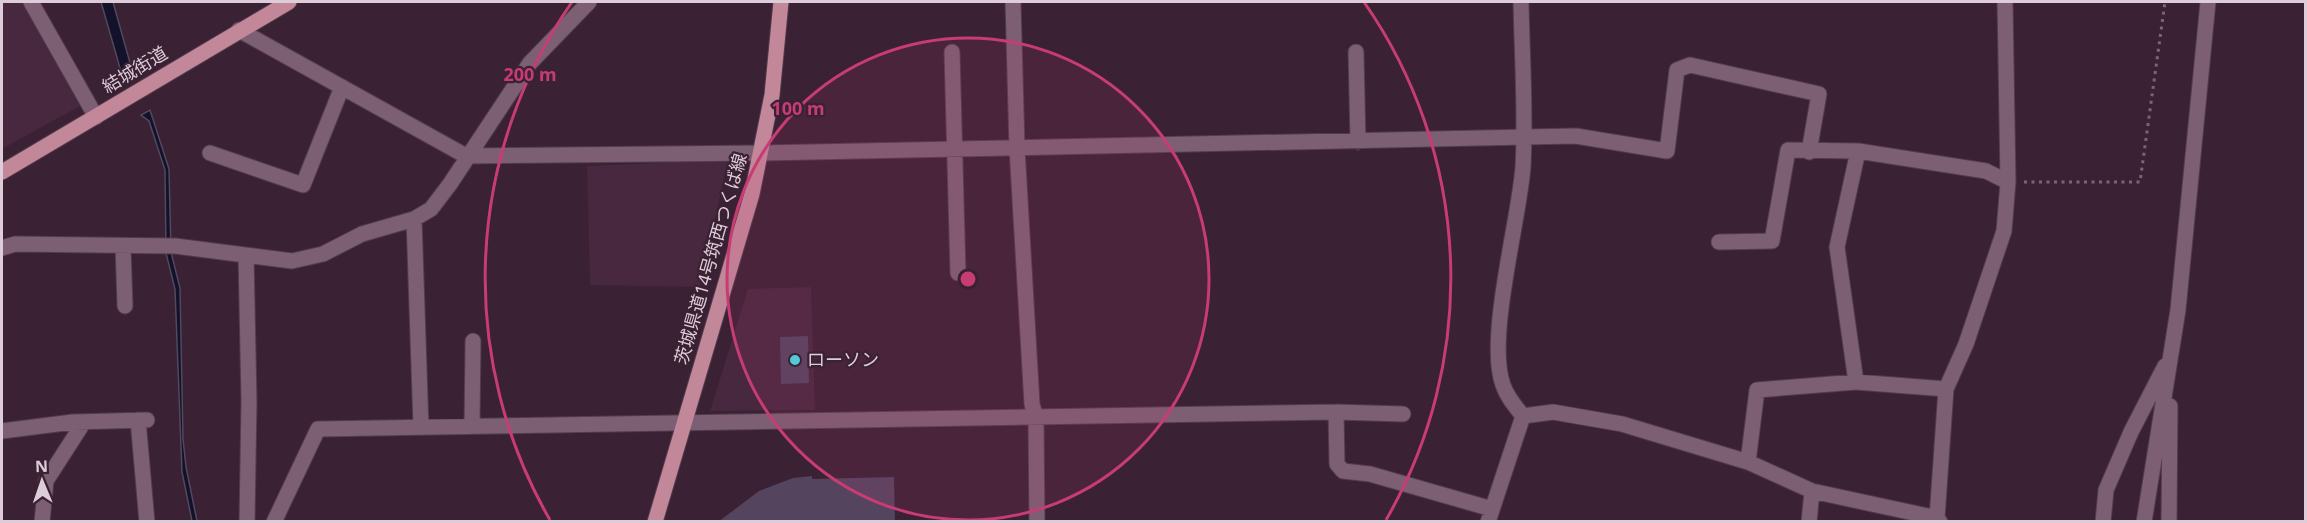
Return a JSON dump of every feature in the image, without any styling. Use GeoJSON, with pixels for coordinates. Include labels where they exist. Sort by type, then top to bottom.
{"type":"FeatureCollection","features":[{"type":"Feature","properties":{"kind":"main road","name":"結城街道"},"geometry":{"type":"LineString","coordinates":[[2,172],[239,30],[270,6],[289,2]]}},
{"type":"Feature","properties":{"kind":"main road","name":"茨城県道14号筑西つくば線"},"geometry":{"type":"LineString","coordinates":[[655,522],[741,234],[762,153],[772,95],[781,2]]}},
{"type":"Feature","properties":{"kind":"street"},"geometry":{"type":"LineString","coordinates":[[31,2],[96,117]]}},
{"type":"Feature","properties":{"kind":"street"},"geometry":{"type":"LineString","coordinates":[[2,248],[15,244],[169,246],[291,261],[323,254],[362,234],[414,219],[431,208],[530,63],[589,2]]}},
{"type":"Feature","properties":{"kind":"street"},"geometry":{"type":"LineString","coordinates":[[1013,2],[1017,148],[1032,404],[1036,418],[1037,522]]}},
{"type":"Feature","properties":{"kind":"street"},"geometry":{"type":"LineString","coordinates":[[1521,2],[1523,169],[1500,329],[1499,361],[1502,383],[1510,400],[1523,416]]}},
{"type":"Feature","properties":{"kind":"street"},"geometry":{"type":"LineString","coordinates":[[1523,416],[1553,412],[1622,424],[1748,462],[1812,491],[1938,520],[1946,389],[1966,344],[2004,231],[2008,182],[2004,2]]}},
{"type":"Feature","properties":{"kind":"street"},"geometry":{"type":"LineString","coordinates":[[2145,522],[2171,356],[2208,2]]}},
{"type":"Feature","properties":{"kind":"street"},"geometry":{"type":"LineString","coordinates":[[239,30],[466,156],[762,153],[1576,136],[1667,151],[1677,70],[1690,65],[1819,94],[1809,152]]}},
{"type":"Feature","properties":{"kind":"street"},"geometry":{"type":"LineString","coordinates":[[952,52],[958,273]]}},
{"type":"Feature","properties":{"kind":"street"},"geometry":{"type":"LineString","coordinates":[[1356,52],[1358,142]]}},
{"type":"Feature","properties":{"kind":"street"},"geometry":{"type":"LineString","coordinates":[[210,153],[303,185],[342,87]]}},
{"type":"Feature","properties":{"kind":"street"},"geometry":{"type":"LineString","coordinates":[[1719,242],[1772,241],[1788,150],[1858,151],[1986,171],[2008,182]]}},
{"type":"Feature","properties":{"kind":"street"},"geometry":{"type":"LineString","coordinates":[[1856,382],[1837,247],[1858,151]]}},
{"type":"Feature","properties":{"kind":"street"},"geometry":{"type":"LineString","coordinates":[[414,219],[421,427]]}},
{"type":"Feature","properties":{"kind":"street"},"geometry":{"type":"LineString","coordinates":[[123,246],[125,306]]}},
{"type":"Feature","properties":{"kind":"street"},"geometry":{"type":"LineString","coordinates":[[246,255],[249,401],[247,522]]}},
{"type":"Feature","properties":{"kind":"street"},"geometry":{"type":"LineString","coordinates":[[472,426],[473,341]]}},
{"type":"Feature","properties":{"kind":"street"},"geometry":{"type":"LineString","coordinates":[[2103,522],[2106,490],[2131,432],[2171,356]]}},
{"type":"Feature","properties":{"kind":"street"},"geometry":{"type":"LineString","coordinates":[[2169,522],[2171,356]]}},
{"type":"Feature","properties":{"kind":"street"},"geometry":{"type":"LineString","coordinates":[[1748,462],[1757,390],[1856,382],[1946,389]]}},
{"type":"Feature","properties":{"kind":"street"},"geometry":{"type":"LineString","coordinates":[[1336,412],[1337,464],[1343,471],[1371,474],[1490,515],[1523,416]]}},
{"type":"Feature","properties":{"kind":"street"},"geometry":{"type":"LineString","coordinates":[[274,522],[318,429],[1336,412],[1403,414]]}},
{"type":"Feature","properties":{"kind":"street"},"geometry":{"type":"LineString","coordinates":[[2,431],[84,422],[142,420],[147,522]]}},
{"type":"Feature","properties":{"kind":"street"},"geometry":{"type":"LineString","coordinates":[[42,522],[46,482],[84,422]]}},
{"type":"Feature","properties":{"kind":"street"},"geometry":{"type":"LineString","coordinates":[[1809,522],[1812,491]]}},
{"type":"Feature","properties":{"kind":"path"},"geometry":{"type":"LineString","coordinates":[[2008,182],[2140,182],[2164,2]]}},
{"type":"Feature","properties":{"kind":"shaded area"},"geometry":{"type":"Polygon","coordinates":[[[2,2],[23,2],[80,106],[2,149],[2,2]]]}},
{"type":"Feature","properties":{"kind":"shaded area"},"geometry":{"type":"Polygon","coordinates":[[[101,2],[113,2],[132,70],[122,75],[101,2]]]}},
{"type":"Feature","properties":{"kind":"shaded area"},"geometry":{"type":"Polygon","coordinates":[[[150,110],[169,169],[171,252],[180,288],[183,439],[197,521],[192,521],[182,472],[175,289],[166,253],[165,170],[149,121],[141,115],[150,110]]]}},
{"type":"Feature","properties":{"kind":"shaded area"},"geometry":{"type":"Polygon","coordinates":[[[728,160],[700,287],[590,285],[587,166],[728,160]]]}},
{"type":"Feature","properties":{"kind":"shaded area"},"geometry":{"type":"Polygon","coordinates":[[[811,287],[815,410],[710,411],[748,289],[811,287]]]}},
{"type":"Feature","properties":{"kind":"building","name":"ローソン"},"geometry":{"type":"Polygon","coordinates":[[[808,336],[809,383],[781,384],[780,337],[808,336]]]}},
{"type":"Feature","properties":{"kind":"building"},"geometry":{"type":"Polygon","coordinates":[[[812,476],[812,479],[894,477],[895,522],[718,522],[759,491],[793,478],[812,476]]]}},
{"type":"Feature","properties":{"kind":"place","name":"ローソン"},"geometry":{"type":"Point","coordinates":[795,360]}}]}
